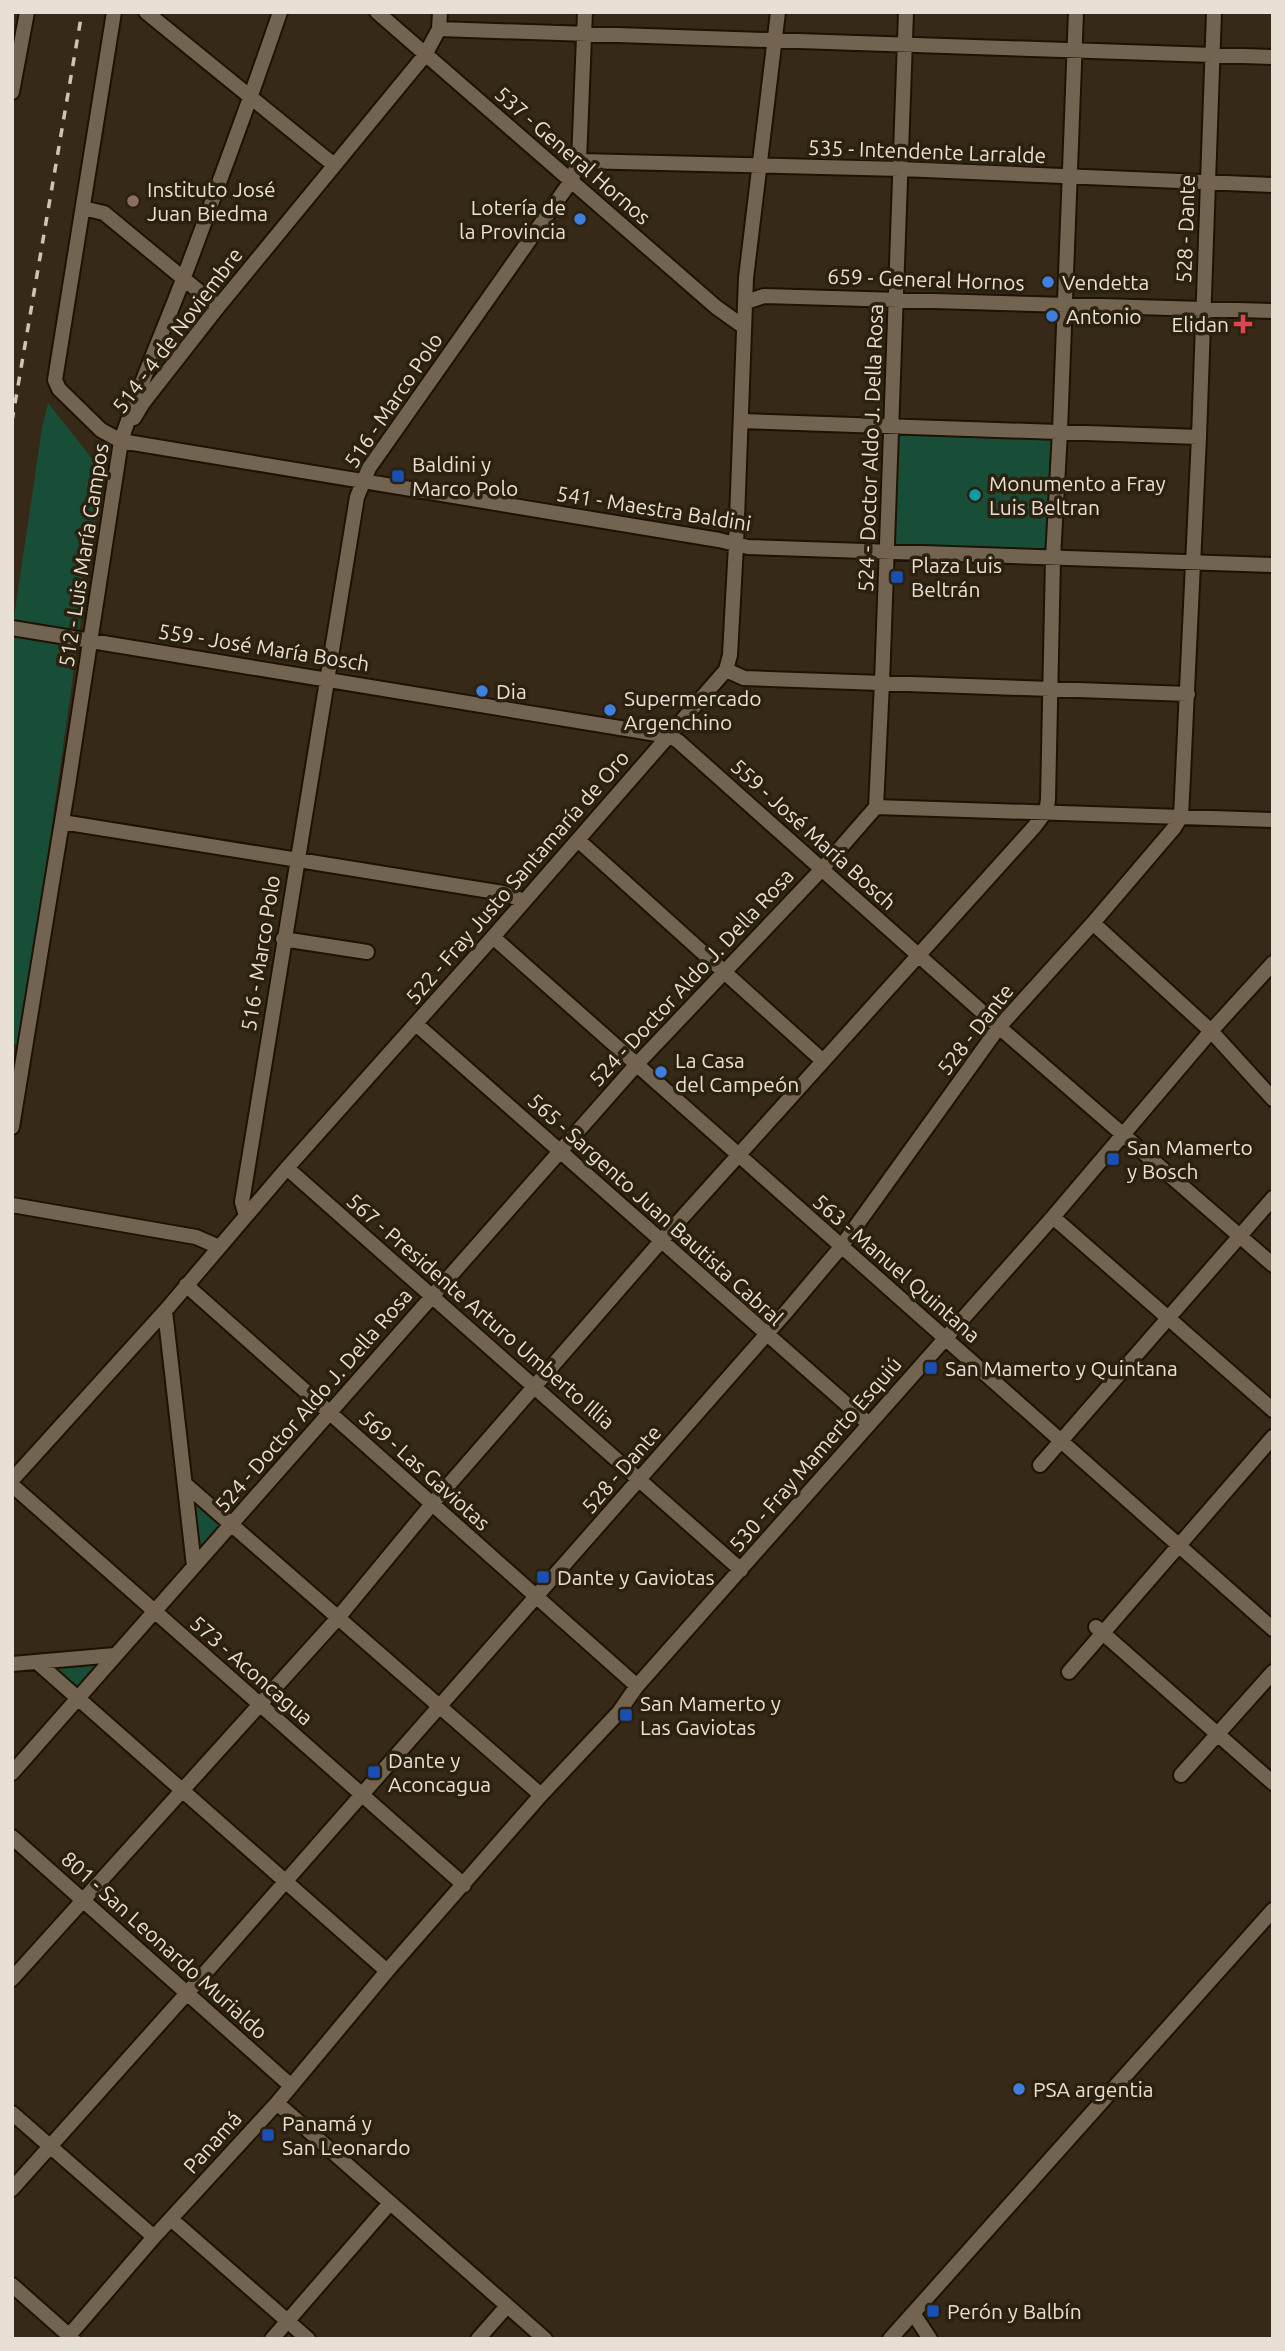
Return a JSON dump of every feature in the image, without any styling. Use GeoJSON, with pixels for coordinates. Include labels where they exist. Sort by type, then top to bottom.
{"type":"FeatureCollection","features":[{"type":"Feature","properties":{"kind":"street"},"geometry":{"type":"LineString","coordinates":[[12,92],[27,12]]}},
{"type":"Feature","properties":{"kind":"street"},"geometry":{"type":"LineString","coordinates":[[114,12],[83,208],[104,213],[218,307]]}},
{"type":"Feature","properties":{"kind":"street"},"geometry":{"type":"LineString","coordinates":[[146,12],[334,165]]}},
{"type":"Feature","properties":{"kind":"street","name":"512 - Luis María Campos"},"geometry":{"type":"LineString","coordinates":[[12,1127],[121,441],[135,398],[183,280],[280,12]]}},
{"type":"Feature","properties":{"kind":"street","name":"537 - General Hornos"},"geometry":{"type":"LineString","coordinates":[[377,12],[716,307],[744,327]]}},
{"type":"Feature","properties":{"kind":"street","name":"514 - 4 de Noviembre"},"geometry":{"type":"LineString","coordinates":[[121,441],[143,403],[218,307],[425,55],[439,29],[440,12]]}},
{"type":"Feature","properties":{"kind":"street","name":"516 - Marco Polo"},"geometry":{"type":"LineString","coordinates":[[246,1216],[242,1202],[357,497],[362,482],[571,181],[579,161],[585,12]]}},
{"type":"Feature","properties":{"kind":"street"},"geometry":{"type":"LineString","coordinates":[[778,12],[746,278],[736,545],[730,655],[726,670],[744,678],[1188,694]]}},
{"type":"Feature","properties":{"kind":"street","name":"524 - Doctor Aldo J. Della Rosa"},"geometry":{"type":"LineString","coordinates":[[12,1773],[559,1150],[822,869],[876,807],[906,12]]}},
{"type":"Feature","properties":{"kind":"street"},"geometry":{"type":"LineString","coordinates":[[12,1979],[337,1619],[432,1504],[662,1240],[1034,828],[1045,811],[1048,800],[1053,558],[1076,12]]}},
{"type":"Feature","properties":{"kind":"street","name":"528 - Dante"},"geometry":{"type":"LineString","coordinates":[[12,2189],[440,1707],[841,1247],[999,1027],[1093,923],[1181,817],[1194,563],[1214,12]]}},
{"type":"Feature","properties":{"kind":"street"},"geometry":{"type":"LineString","coordinates":[[439,29],[1273,57]]}},
{"type":"Feature","properties":{"kind":"street","name":"535 - Intendente Larralde"},"geometry":{"type":"LineString","coordinates":[[579,161],[901,169],[1273,185]]}},
{"type":"Feature","properties":{"kind":"street","name":"541 - Maestra Baldini"},"geometry":{"type":"LineString","coordinates":[[83,208],[56,386],[101,430],[121,441],[736,545],[887,553],[1273,565]]}},
{"type":"Feature","properties":{"kind":"street","name":"659 - General Hornos"},"geometry":{"type":"LineString","coordinates":[[746,302],[764,296],[1273,311]]}},
{"type":"Feature","properties":{"kind":"street"},"geometry":{"type":"LineString","coordinates":[[741,421],[1199,437]]}},
{"type":"Feature","properties":{"kind":"street","name":"559 - José María Bosch"},"geometry":{"type":"LineString","coordinates":[[12,628],[669,736],[678,741],[999,1027],[1273,1265]]}},
{"type":"Feature","properties":{"kind":"street","name":"522 - Fray Justo Santamaría de Oro"},"geometry":{"type":"LineString","coordinates":[[12,1483],[726,670]]}},
{"type":"Feature","properties":{"kind":"street"},"geometry":{"type":"LineString","coordinates":[[876,807],[1273,820]]}},
{"type":"Feature","properties":{"kind":"street"},"geometry":{"type":"LineString","coordinates":[[62,822],[503,893],[524,901]]}},
{"type":"Feature","properties":{"kind":"street"},"geometry":{"type":"LineString","coordinates":[[578,840],[823,1060]]}},
{"type":"Feature","properties":{"kind":"street"},"geometry":{"type":"LineString","coordinates":[[1093,923],[1211,1031],[1273,1099]]}},
{"type":"Feature","properties":{"kind":"street","name":"563 - Manuel Quintana"},"geometry":{"type":"LineString","coordinates":[[493,937],[1273,1629]]}},
{"type":"Feature","properties":{"kind":"street"},"geometry":{"type":"LineString","coordinates":[[284,939],[367,952]]}},
{"type":"Feature","properties":{"kind":"street","name":"530 - Fray Mamerto Esquiú"},"geometry":{"type":"LineString","coordinates":[[387,1971],[541,1795],[619,1712],[637,1686],[1053,1217],[1211,1031],[1273,963]]}},
{"type":"Feature","properties":{"kind":"street","name":"565 - Sargento Juan Bautista Cabral"},"geometry":{"type":"LineString","coordinates":[[416,1024],[869,1424]]}},
{"type":"Feature","properties":{"kind":"street","name":"567 - Presidente Arturo Umberto Illia"},"geometry":{"type":"LineString","coordinates":[[287,1168],[741,1570]]}},
{"type":"Feature","properties":{"kind":"street"},"geometry":{"type":"LineString","coordinates":[[1040,1465],[1273,1198]]}},
{"type":"Feature","properties":{"kind":"street"},"geometry":{"type":"LineString","coordinates":[[12,1206],[196,1237],[219,1247]]}},
{"type":"Feature","properties":{"kind":"street"},"geometry":{"type":"LineString","coordinates":[[1053,1217],[1273,1410]]}},
{"type":"Feature","properties":{"kind":"street","name":"569 - Las Gaviotas"},"geometry":{"type":"LineString","coordinates":[[186,1285],[637,1686]]}},
{"type":"Feature","properties":{"kind":"street"},"geometry":{"type":"LineString","coordinates":[[165,1311],[194,1566]]}},
{"type":"Feature","properties":{"kind":"street"},"geometry":{"type":"LineString","coordinates":[[1069,1672],[1100,1630],[1273,1437]]}},
{"type":"Feature","properties":{"kind":"street","name":"573 - Aconcagua"},"geometry":{"type":"LineString","coordinates":[[12,1483],[464,1885]]}},
{"type":"Feature","properties":{"kind":"street"},"geometry":{"type":"LineString","coordinates":[[185,1484],[541,1795]]}},
{"type":"Feature","properties":{"kind":"street"},"geometry":{"type":"LineString","coordinates":[[1100,1630],[1273,1783]]}},
{"type":"Feature","properties":{"kind":"street"},"geometry":{"type":"LineString","coordinates":[[12,1664],[115,1656]]}},
{"type":"Feature","properties":{"kind":"street"},"geometry":{"type":"LineString","coordinates":[[38,1663],[387,1971]]}},
{"type":"Feature","properties":{"kind":"street"},"geometry":{"type":"LineString","coordinates":[[1181,1775],[1273,1672]]}},
{"type":"Feature","properties":{"kind":"street","name":"801 - San Leonardo Murialdo"},"geometry":{"type":"LineString","coordinates":[[12,1837],[290,2085]]}},
{"type":"Feature","properties":{"kind":"street"},"geometry":{"type":"LineString","coordinates":[[890,2339],[1273,1910]]}},
{"type":"Feature","properties":{"kind":"street","name":"Panamá"},"geometry":{"type":"LineString","coordinates":[[69,2337],[154,2237],[276,2103],[387,1971]]}},
{"type":"Feature","properties":{"kind":"street"},"geometry":{"type":"LineString","coordinates":[[276,2103],[545,2339]]}},
{"type":"Feature","properties":{"kind":"street"},"geometry":{"type":"LineString","coordinates":[[12,2113],[154,2237]]}},
{"type":"Feature","properties":{"kind":"street"},"geometry":{"type":"LineString","coordinates":[[272,2339],[390,2203]]}},
{"type":"Feature","properties":{"kind":"street"},"geometry":{"type":"LineString","coordinates":[[171,2219],[308,2339]]}},
{"type":"Feature","properties":{"kind":"street"},"geometry":{"type":"LineString","coordinates":[[12,2285],[69,2337]]}},
{"type":"Feature","properties":{"kind":"street"},"geometry":{"type":"LineString","coordinates":[[478,2339],[507,2305]]}},
{"type":"Feature","properties":{"kind":"street"},"geometry":{"type":"LineString","coordinates":[[913,2313],[930,2339]]}},
{"type":"Feature","properties":{"kind":"green space"},"geometry":{"type":"Polygon","coordinates":[[[48,403],[102,471],[21,1044],[12,1044],[12,631],[48,403]]]}},
{"type":"Feature","properties":{"kind":"green space"},"geometry":{"type":"Polygon","coordinates":[[[898,432],[1053,437],[1049,554],[894,549],[898,432]]]}},
{"type":"Feature","properties":{"kind":"green space"},"geometry":{"type":"Polygon","coordinates":[[[193,1495],[225,1527],[199,1559],[193,1495]]]}},
{"type":"Feature","properties":{"kind":"green space"},"geometry":{"type":"Polygon","coordinates":[[[101,1664],[77,1692],[49,1668],[101,1664]]]}},
{"type":"Feature","properties":{"kind":"railway"},"geometry":{"type":"LineString","coordinates":[[12,421],[82,12]]}},
{"type":"Feature","properties":{"kind":"place","name":"Instituto José Juan Biedma"},"geometry":{"type":"Point","coordinates":[133,201]}},
{"type":"Feature","properties":{"kind":"place","name":"Lotería de la Provincia"},"geometry":{"type":"Point","coordinates":[580,219]}},
{"type":"Feature","properties":{"kind":"place","name":"Vendetta"},"geometry":{"type":"Point","coordinates":[1048,282]}},
{"type":"Feature","properties":{"kind":"place","name":"Antonio"},"geometry":{"type":"Point","coordinates":[1052,316]}},
{"type":"Feature","properties":{"kind":"place","name":"Elidan"},"geometry":{"type":"Point","coordinates":[1243,324]}},
{"type":"Feature","properties":{"kind":"place","name":"Baldini y Marco Polo"},"geometry":{"type":"Point","coordinates":[398,476]}},
{"type":"Feature","properties":{"kind":"place","name":"Monumento a Fray Luis Beltran"},"geometry":{"type":"Point","coordinates":[975,495]}},
{"type":"Feature","properties":{"kind":"place","name":"Plaza Luis Beltrán"},"geometry":{"type":"Point","coordinates":[897,577]}},
{"type":"Feature","properties":{"kind":"place","name":"Dia"},"geometry":{"type":"Point","coordinates":[482,691]}},
{"type":"Feature","properties":{"kind":"place","name":"Supermercado Argenchino"},"geometry":{"type":"Point","coordinates":[610,710]}},
{"type":"Feature","properties":{"kind":"place","name":"La Casa del Campeón"},"geometry":{"type":"Point","coordinates":[661,1072]}},
{"type":"Feature","properties":{"kind":"place","name":"San Mamerto y Bosch"},"geometry":{"type":"Point","coordinates":[1113,1159]}},
{"type":"Feature","properties":{"kind":"place","name":"San Mamerto y Quintana"},"geometry":{"type":"Point","coordinates":[931,1368]}},
{"type":"Feature","properties":{"kind":"place","name":"Dante y Gaviotas"},"geometry":{"type":"Point","coordinates":[543,1577]}},
{"type":"Feature","properties":{"kind":"place","name":"San Mamerto y Las Gaviotas"},"geometry":{"type":"Point","coordinates":[626,1715]}},
{"type":"Feature","properties":{"kind":"place","name":"Dante y Aconcagua"},"geometry":{"type":"Point","coordinates":[374,1772]}},
{"type":"Feature","properties":{"kind":"place","name":"PSA argentia"},"geometry":{"type":"Point","coordinates":[1019,2089]}},
{"type":"Feature","properties":{"kind":"place","name":"Panamá y San Leonardo"},"geometry":{"type":"Point","coordinates":[268,2135]}},
{"type":"Feature","properties":{"kind":"place","name":"Perón y Balbín"},"geometry":{"type":"Point","coordinates":[933,2311]}}]}
